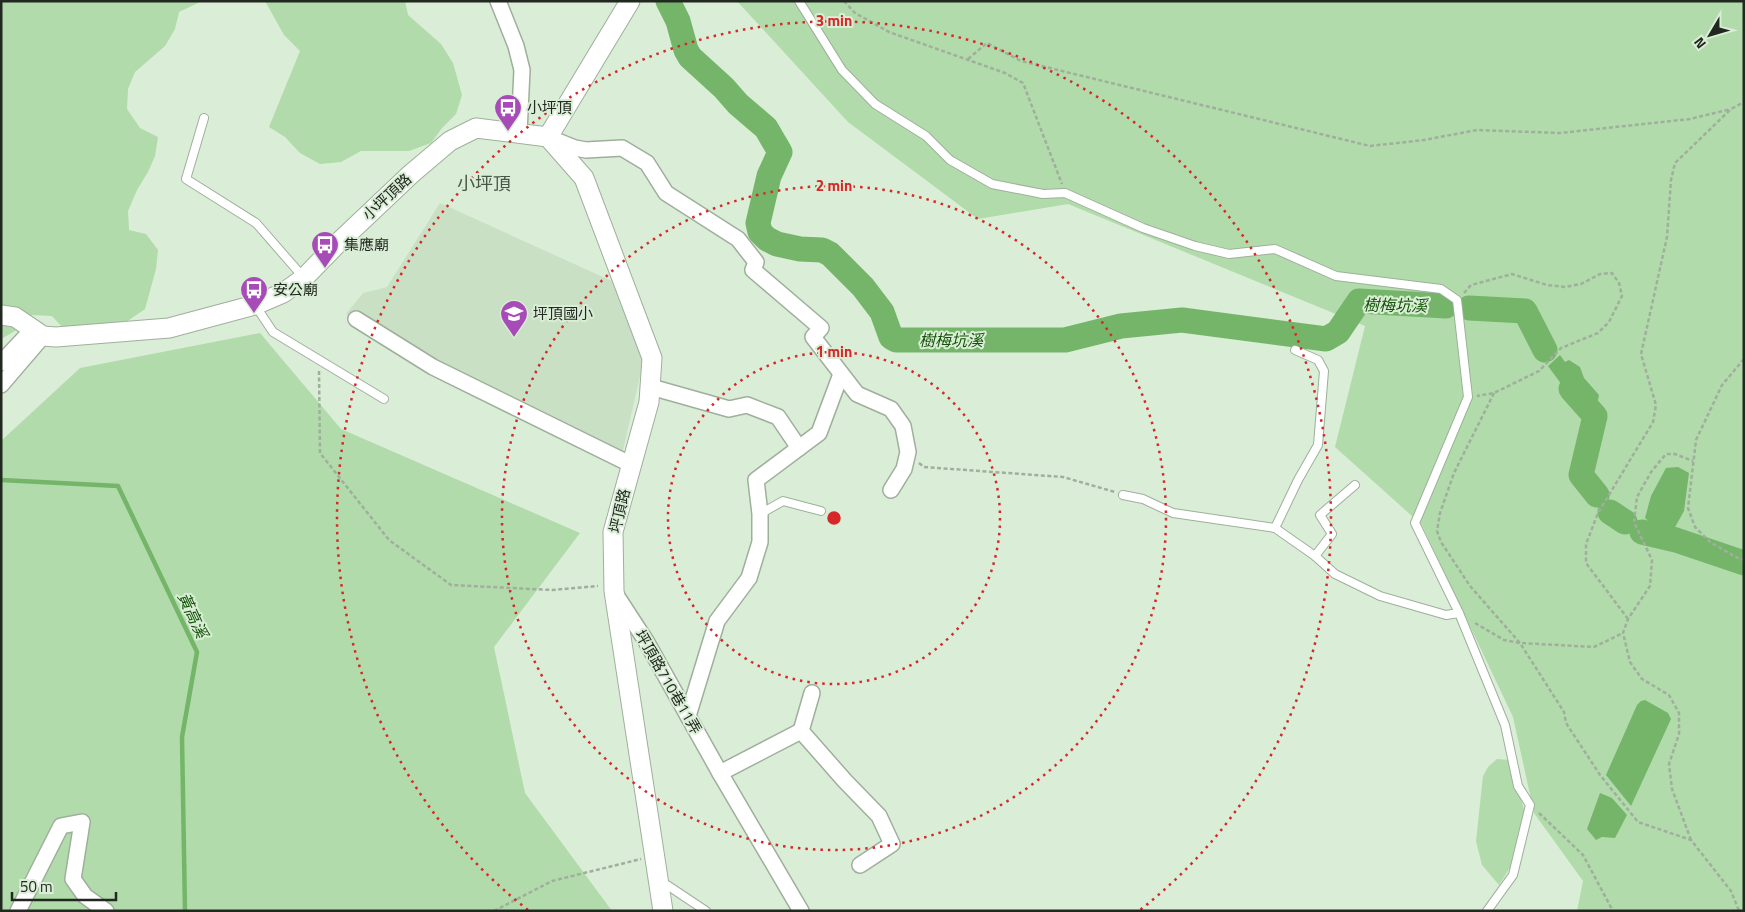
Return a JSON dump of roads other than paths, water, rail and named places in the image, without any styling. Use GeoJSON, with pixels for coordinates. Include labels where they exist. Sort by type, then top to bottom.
{"type":"FeatureCollection","features":[{"type":"Feature","properties":{"kind":"street"},"geometry":{"type":"LineString","coordinates":[[498,1],[516,46],[522,70],[520,133]]}},
{"type":"Feature","properties":{"kind":"street"},"geometry":{"type":"LineString","coordinates":[[630,1],[548,138],[586,150],[622,148],[646,163],[666,193],[738,239],[756,262],[753,270],[821,328],[813,337],[857,394],[891,409],[903,426],[908,452],[904,469],[891,490]]}},
{"type":"Feature","properties":{"kind":"street","name":"小坪頂路"},"geometry":{"type":"LineString","coordinates":[[38,333],[56,336],[170,328],[255,305],[283,293],[304,278],[411,174],[450,142],[476,128],[548,138]]}},
{"type":"Feature","properties":{"kind":"street","name":"坪頂路"},"geometry":{"type":"LineString","coordinates":[[548,138],[584,178],[652,358],[649,402],[613,532],[614,588],[663,911]]}},
{"type":"Feature","properties":{"kind":"street"},"geometry":{"type":"LineString","coordinates":[[1,315],[16,317],[38,333]]}},
{"type":"Feature","properties":{"kind":"street"},"geometry":{"type":"LineString","coordinates":[[356,319],[433,367],[632,465]]}},
{"type":"Feature","properties":{"kind":"street"},"geometry":{"type":"LineString","coordinates":[[1,363],[38,333]]}},
{"type":"Feature","properties":{"kind":"street"},"geometry":{"type":"LineString","coordinates":[[1,385],[38,333]]}},
{"type":"Feature","properties":{"kind":"street"},"geometry":{"type":"LineString","coordinates":[[688,716],[717,621],[749,578],[760,542],[760,514],[756,480],[820,433],[841,374]]}},
{"type":"Feature","properties":{"kind":"street"},"geometry":{"type":"LineString","coordinates":[[651,387],[729,409],[746,405],[778,417],[799,448]]}},
{"type":"Feature","properties":{"kind":"street","name":"坪頂路710巷11弄"},"geometry":{"type":"LineString","coordinates":[[614,588],[801,911]]}},
{"type":"Feature","properties":{"kind":"street"},"geometry":{"type":"LineString","coordinates":[[621,637],[646,641]]}},
{"type":"Feature","properties":{"kind":"street"},"geometry":{"type":"LineString","coordinates":[[720,773],[801,731],[812,694]]}},
{"type":"Feature","properties":{"kind":"street"},"geometry":{"type":"LineString","coordinates":[[801,731],[879,816],[892,844],[860,865]]}},
{"type":"Feature","properties":{"kind":"street"},"geometry":{"type":"LineString","coordinates":[[18,911],[61,826],[82,822],[73,879],[85,896],[106,911]]}},
{"type":"Feature","properties":{"kind":"lane"},"geometry":{"type":"LineString","coordinates":[[799,1],[842,70],[875,104],[926,136],[950,160],[992,184],[1043,194],[1065,193],[1144,228],[1195,246],[1229,254],[1275,249],[1336,276],[1441,289],[1457,300],[1468,397],[1414,523],[1458,613],[1505,725],[1518,786],[1530,805],[1513,876],[1487,911]]}},
{"type":"Feature","properties":{"kind":"lane"},"geometry":{"type":"LineString","coordinates":[[204,118],[186,180],[256,223],[304,278]]}},
{"type":"Feature","properties":{"kind":"lane"},"geometry":{"type":"LineString","coordinates":[[255,305],[273,332],[384,399]]}},
{"type":"Feature","properties":{"kind":"lane"},"geometry":{"type":"LineString","coordinates":[[1275,528],[1298,480],[1318,445],[1324,371],[1318,360],[1295,350]]}},
{"type":"Feature","properties":{"kind":"lane"},"geometry":{"type":"LineString","coordinates":[[1315,556],[1332,534],[1320,515],[1355,485]]}},
{"type":"Feature","properties":{"kind":"lane"},"geometry":{"type":"LineString","coordinates":[[1123,495],[1143,499],[1173,512],[1275,528],[1315,556],[1335,574],[1380,596],[1446,615],[1458,613]]}},
{"type":"Feature","properties":{"kind":"lane"},"geometry":{"type":"LineString","coordinates":[[760,514],[783,502],[821,511]]}},
{"type":"Feature","properties":{"kind":"lane"},"geometry":{"type":"LineString","coordinates":[[658,879],[706,911]]}},
{"type":"Feature","properties":{"kind":"waterway","name":"樹梅坑溪"},"geometry":{"type":"LineString","coordinates":[[668,1],[678,21],[686,50],[690,57],[724,88],[738,104],[766,128],[780,152],[769,176],[758,223],[760,232],[767,239],[777,244],[800,249],[822,250],[830,254],[863,287],[882,312],[891,337],[896,340],[1065,340],[1121,326],[1182,320],[1326,339],[1338,332],[1359,301],[1446,306]]}},
{"type":"Feature","properties":{"kind":"waterway","name":"樹梅坑溪"},"geometry":{"type":"LineString","coordinates":[[1469,308],[1525,311],[1545,350]]}},
{"type":"Feature","properties":{"kind":"waterway","name":"樹梅坑溪"},"geometry":{"type":"LineString","coordinates":[[1571,389],[1595,416],[1581,475],[1597,495]]}},
{"type":"Feature","properties":{"kind":"waterway","name":"黃高溪"},"geometry":{"type":"LineString","coordinates":[[1,480],[118,486],[197,652],[182,737],[185,911]]}},
{"type":"Feature","properties":{"kind":"waterway","name":"樹梅坑溪"},"geometry":{"type":"LineString","coordinates":[[1610,512],[1625,522]]}},
{"type":"Feature","properties":{"kind":"waterway","name":"樹梅坑溪"},"geometry":{"type":"LineString","coordinates":[[1642,532],[1676,540],[1744,563]]}},
{"type":"Feature","properties":{"kind":"place","name":"小坪頂"},"geometry":{"type":"Point","coordinates":[508,132]}},
{"type":"Feature","properties":{"kind":"place","name":"集應廟"},"geometry":{"type":"Point","coordinates":[325,269]}},
{"type":"Feature","properties":{"kind":"place","name":"安公廟"},"geometry":{"type":"Point","coordinates":[254,314]}},
{"type":"Feature","properties":{"kind":"place","name":"坪頂國小"},"geometry":{"type":"Point","coordinates":[514,338]}},
{"type":"Feature","properties":{"kind":"district","name":"小坪頂"},"geometry":{"type":"Point","coordinates":[484,184]}}]}
